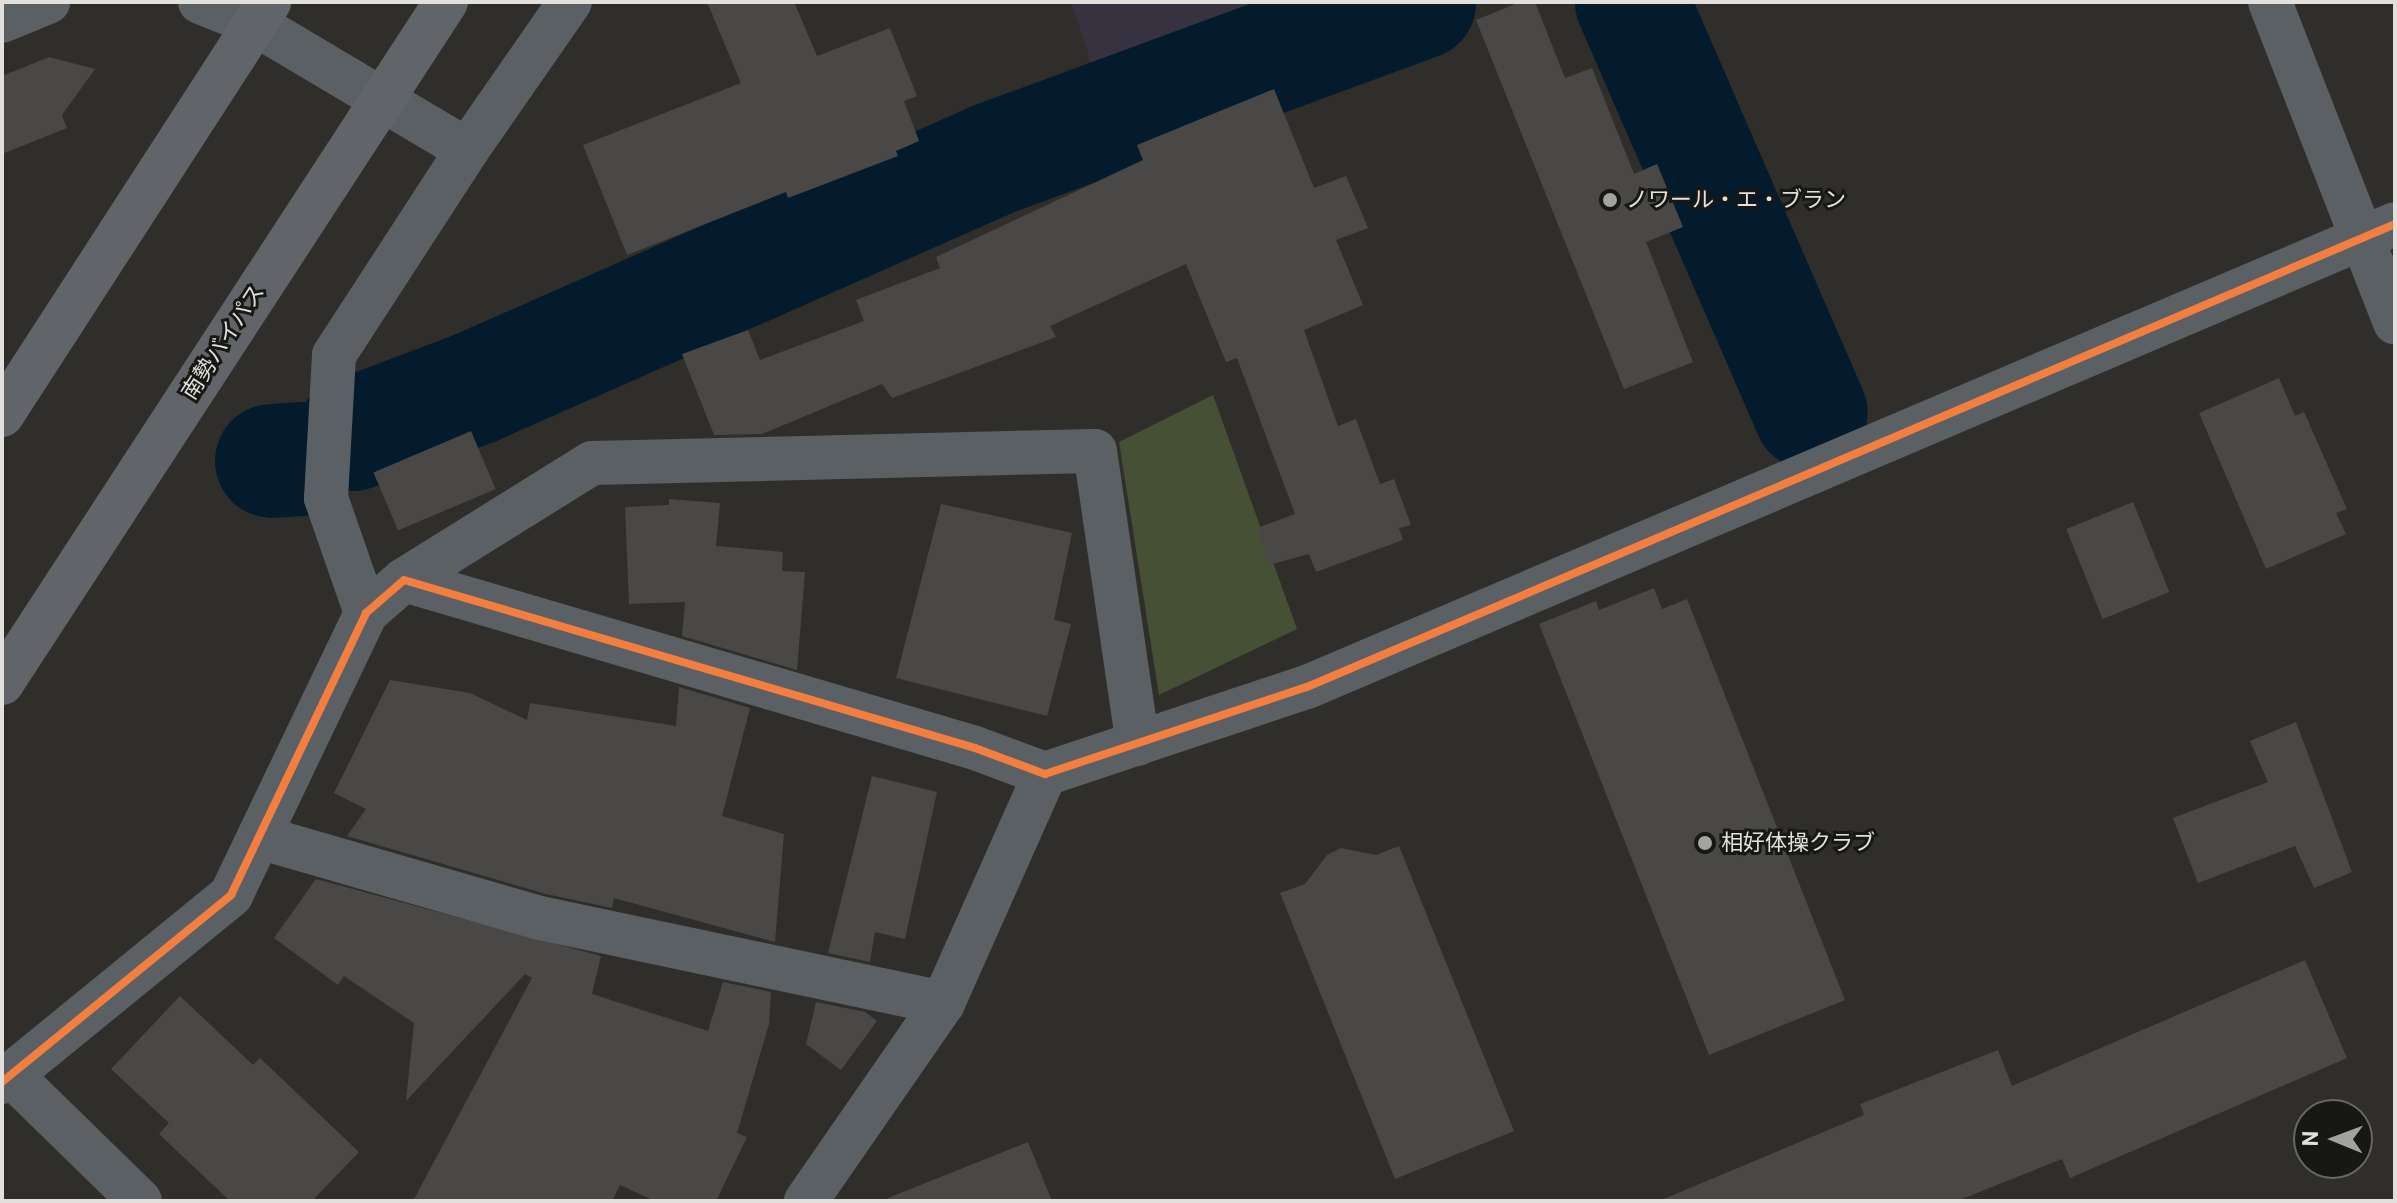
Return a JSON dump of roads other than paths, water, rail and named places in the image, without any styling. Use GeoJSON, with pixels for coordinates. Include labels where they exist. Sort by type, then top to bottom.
{"type":"FeatureCollection","features":[{"type":"Feature","properties":{"kind":"highway","name":"南勢バイパス"},"geometry":{"type":"LineString","coordinates":[[2,683],[379,100],[446,2]]}},
{"type":"Feature","properties":{"kind":"highway"},"geometry":{"type":"LineString","coordinates":[[2,415],[262,13]]}},
{"type":"Feature","properties":{"kind":"street"},"geometry":{"type":"LineString","coordinates":[[2,21],[48,2]]}},
{"type":"Feature","properties":{"kind":"street"},"geometry":{"type":"LineString","coordinates":[[200,2],[262,13],[379,100],[467,150]]}},
{"type":"Feature","properties":{"kind":"street"},"geometry":{"type":"LineString","coordinates":[[366,613],[326,498],[334,355],[467,150],[570,2]]}},
{"type":"Feature","properties":{"kind":"street"},"geometry":{"type":"LineString","coordinates":[[2270,2],[2379,231],[2395,323]]}},
{"type":"Feature","properties":{"kind":"street"},"geometry":{"type":"LineString","coordinates":[[404,580],[975,748],[1045,774],[1307,687],[2379,231]]}},
{"type":"Feature","properties":{"kind":"street"},"geometry":{"type":"LineString","coordinates":[[140,1201],[6,1078],[231,895],[366,613],[404,580],[592,463],[1095,451],[1138,744]]}},
{"type":"Feature","properties":{"kind":"street"},"geometry":{"type":"LineString","coordinates":[[806,1201],[943,1003],[1045,774]]}},
{"type":"Feature","properties":{"kind":"street"},"geometry":{"type":"LineString","coordinates":[[259,837],[540,918],[943,1003]]}},
{"type":"Feature","properties":{"kind":"waterway"},"geometry":{"type":"LineString","coordinates":[[353,434],[473,389],[996,158],[1419,2]]}},
{"type":"Feature","properties":{"kind":"waterway"},"geometry":{"type":"LineString","coordinates":[[1632,2],[1811,413]]}},
{"type":"Feature","properties":{"kind":"waterway"},"geometry":{"type":"LineString","coordinates":[[272,461],[300,459]]}},
{"type":"Feature","properties":{"kind":"place","name":"ノワール・エ・ブラン"},"geometry":{"type":"Point","coordinates":[1610,200]}},
{"type":"Feature","properties":{"kind":"place","name":"相好体操クラブ"},"geometry":{"type":"Point","coordinates":[1705,843]}}]}
